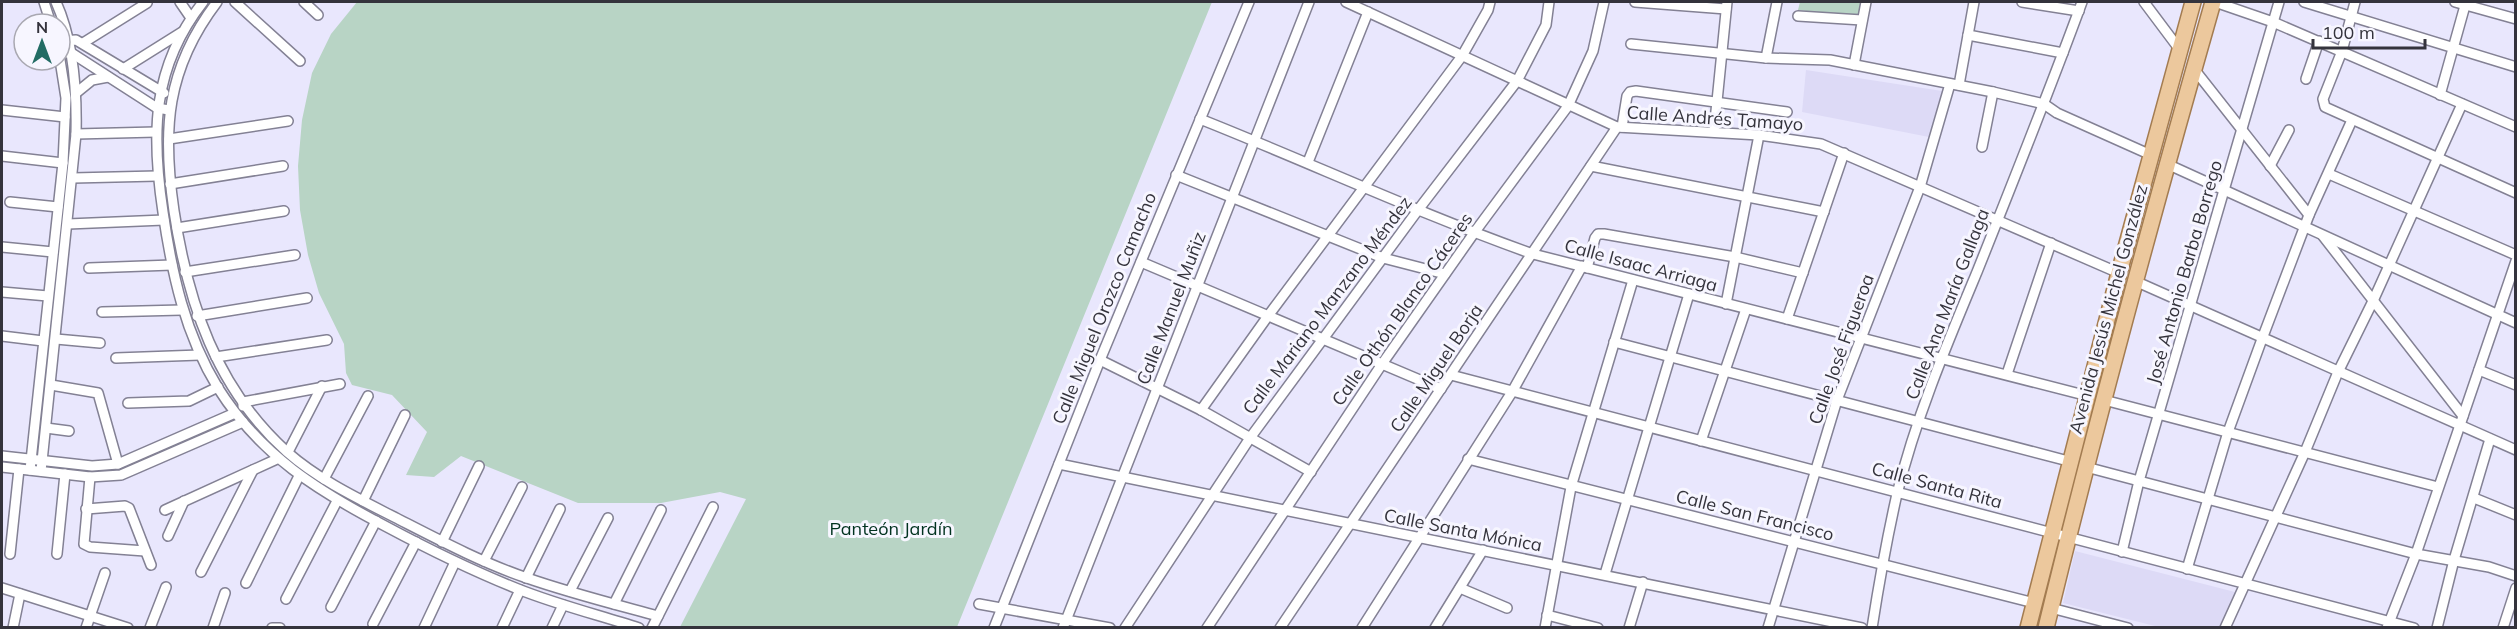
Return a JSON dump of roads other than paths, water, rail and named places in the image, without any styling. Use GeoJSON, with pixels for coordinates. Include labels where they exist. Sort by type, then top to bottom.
{"type":"FeatureCollection","features":[{"type":"Feature","properties":{"kind":"main road","name":"Avenida Jesús Michel González"},"geometry":{"type":"LineString","coordinates":[[2046,627],[2068,537],[2079,465],[2096,398],[2119,273],[2193,2]]}},
{"type":"Feature","properties":{"kind":"main road","name":"Avenida Jesús Michel González"},"geometry":{"type":"LineString","coordinates":[[2096,398],[2135,281],[2214,2]]}},
{"type":"Feature","properties":{"kind":"main road","name":"Avenida Jesús Michel González"},"geometry":{"type":"LineString","coordinates":[[2028,627],[2051,533],[2079,465]]}},
{"type":"Feature","properties":{"kind":"street"},"geometry":{"type":"LineString","coordinates":[[180,2],[191,18]]}},
{"type":"Feature","properties":{"kind":"street"},"geometry":{"type":"LineString","coordinates":[[203,2],[182,32],[170,58],[160,92],[156,132],[157,176],[182,310],[200,355],[218,387],[240,417],[277,459],[337,501],[455,562],[520,590],[639,627]]}},
{"type":"Feature","properties":{"kind":"street"},"geometry":{"type":"LineString","coordinates":[[217,2],[191,40],[172,94],[169,139],[170,184],[185,272],[197,316],[216,357],[243,402],[288,453],[324,479],[442,542],[526,578],[614,604],[654,623],[713,507]]}},
{"type":"Feature","properties":{"kind":"street"},"geometry":{"type":"LineString","coordinates":[[235,2],[300,61]]}},
{"type":"Feature","properties":{"kind":"street"},"geometry":{"type":"LineString","coordinates":[[304,2],[318,15]]}},
{"type":"Feature","properties":{"kind":"street","name":"Calle Miguel Orozco Camacho"},"geometry":{"type":"LineString","coordinates":[[994,627],[1100,360],[1249,2]]}},
{"type":"Feature","properties":{"kind":"street","name":"Calle Manuel Muñiz"},"geometry":{"type":"LineString","coordinates":[[1065,624],[1309,2]]}},
{"type":"Feature","properties":{"kind":"street","name":"Calle Andrés Tamayo"},"geometry":{"type":"LineString","coordinates":[[1346,2],[1568,106],[1620,127],[1714,131],[1809,141],[1844,153],[2119,273]]}},
{"type":"Feature","properties":{"kind":"street"},"geometry":{"type":"LineString","coordinates":[[1201,410],[1268,316],[1462,56],[1488,2]]}},
{"type":"Feature","properties":{"kind":"street","name":"Calle Mariano Manzano Méndez"},"geometry":{"type":"LineString","coordinates":[[1125,627],[1250,438],[1418,210],[1517,81],[1546,25],[1549,2]]}},
{"type":"Feature","properties":{"kind":"street","name":"Calle Othón Blanco Cáceres"},"geometry":{"type":"LineString","coordinates":[[1207,627],[1382,364],[1474,233],[1568,106],[1593,51],[1604,2]]}},
{"type":"Feature","properties":{"kind":"street"},"geometry":{"type":"LineString","coordinates":[[1635,2],[1726,5],[1714,131]]}},
{"type":"Feature","properties":{"kind":"street"},"geometry":{"type":"LineString","coordinates":[[1766,58],[1777,2]]}},
{"type":"Feature","properties":{"kind":"street"},"geometry":{"type":"LineString","coordinates":[[1854,65],[1866,2]]}},
{"type":"Feature","properties":{"kind":"street","name":"Calle José Figueroa"},"geometry":{"type":"LineString","coordinates":[[1768,627],[1837,400],[1920,187],[1954,85],[1968,35],[1974,2]]}},
{"type":"Feature","properties":{"kind":"street"},"geometry":{"type":"LineString","coordinates":[[2027,2],[2079,11]]}},
{"type":"Feature","properties":{"kind":"street","name":"Calle Ana María Gallaga"},"geometry":{"type":"LineString","coordinates":[[1872,627],[1882,564],[1898,492],[1919,422],[1942,357],[2044,104],[2082,2]]}},
{"type":"Feature","properties":{"kind":"street"},"geometry":{"type":"LineString","coordinates":[[2144,2],[2180,50]]}},
{"type":"Feature","properties":{"kind":"street"},"geometry":{"type":"LineString","coordinates":[[2214,2],[2273,21],[2516,127]]}},
{"type":"Feature","properties":{"kind":"street","name":"José Antonio Barba Borrego"},"geometry":{"type":"LineString","coordinates":[[2122,552],[2139,481],[2279,2]]}},
{"type":"Feature","properties":{"kind":"street"},"geometry":{"type":"LineString","coordinates":[[2304,2],[2516,67]]}},
{"type":"Feature","properties":{"kind":"street"},"geometry":{"type":"LineString","coordinates":[[2355,2],[2342,51],[2323,104],[2352,120],[2516,193]]}},
{"type":"Feature","properties":{"kind":"street"},"geometry":{"type":"LineString","coordinates":[[2455,2],[2516,19]]}},
{"type":"Feature","properties":{"kind":"street"},"geometry":{"type":"LineString","coordinates":[[83,43],[147,3]]}},
{"type":"Feature","properties":{"kind":"street"},"geometry":{"type":"LineString","coordinates":[[2440,95],[2465,3]]}},
{"type":"Feature","properties":{"kind":"street"},"geometry":{"type":"LineString","coordinates":[[1308,162],[1368,12]]}},
{"type":"Feature","properties":{"kind":"street"},"geometry":{"type":"LineString","coordinates":[[1798,16],[1862,20]]}},
{"type":"Feature","properties":{"kind":"street"},"geometry":{"type":"LineString","coordinates":[[123,69],[182,32]]}},
{"type":"Feature","properties":{"kind":"street"},"geometry":{"type":"LineString","coordinates":[[1968,35],[2063,53]]}},
{"type":"Feature","properties":{"kind":"street"},"geometry":{"type":"LineString","coordinates":[[72,39],[83,43],[160,92],[172,94]]}},
{"type":"Feature","properties":{"kind":"street"},"geometry":{"type":"LineString","coordinates":[[2306,79],[2319,41]]}},
{"type":"Feature","properties":{"kind":"street"},"geometry":{"type":"LineString","coordinates":[[1631,44],[1766,58],[1822,59],[1993,92],[2044,104],[2057,113],[2151,155]]}},
{"type":"Feature","properties":{"kind":"street"},"geometry":{"type":"LineString","coordinates":[[72,57],[157,108],[170,110]]}},
{"type":"Feature","properties":{"kind":"street"},"geometry":{"type":"LineString","coordinates":[[2194,69],[2309,215]]}},
{"type":"Feature","properties":{"kind":"street"},"geometry":{"type":"LineString","coordinates":[[30,470],[63,163],[66,98],[62,72]]}},
{"type":"Feature","properties":{"kind":"street"},"geometry":{"type":"LineString","coordinates":[[41,471],[76,134],[76,93],[70,72]]}},
{"type":"Feature","properties":{"kind":"street"},"geometry":{"type":"LineString","coordinates":[[76,93],[92,80],[108,77]]}},
{"type":"Feature","properties":{"kind":"street"},"geometry":{"type":"LineString","coordinates":[[1620,127],[1626,96],[1630,92],[1787,112]]}},
{"type":"Feature","properties":{"kind":"street"},"geometry":{"type":"LineString","coordinates":[[1982,147],[1993,92]]}},
{"type":"Feature","properties":{"kind":"street"},"geometry":{"type":"LineString","coordinates":[[2225,627],[2305,452],[2338,372],[2373,301],[2462,104]]}},
{"type":"Feature","properties":{"kind":"street"},"geometry":{"type":"LineString","coordinates":[[2,110],[65,117]]}},
{"type":"Feature","properties":{"kind":"street","name":"Calle Isaac Arriaga"},"geometry":{"type":"LineString","coordinates":[[1200,119],[1474,233],[1533,254],[1942,357],[2438,487]]}},
{"type":"Feature","properties":{"kind":"street"},"geometry":{"type":"LineString","coordinates":[[2187,569],[2228,432],[2262,339],[2309,215],[2352,120]]}},
{"type":"Feature","properties":{"kind":"street"},"geometry":{"type":"LineString","coordinates":[[169,139],[288,121]]}},
{"type":"Feature","properties":{"kind":"street","name":"Calle Miguel Borja"},"geometry":{"type":"LineString","coordinates":[[1280,627],[1591,166],[1620,127]]}},
{"type":"Feature","properties":{"kind":"street"},"geometry":{"type":"LineString","coordinates":[[2270,165],[2289,130]]}},
{"type":"Feature","properties":{"kind":"street"},"geometry":{"type":"LineString","coordinates":[[76,134],[156,132]]}},
{"type":"Feature","properties":{"kind":"street"},"geometry":{"type":"LineString","coordinates":[[1726,304],[1759,135]]}},
{"type":"Feature","properties":{"kind":"street"},"geometry":{"type":"LineString","coordinates":[[1787,319],[1844,153]]}},
{"type":"Feature","properties":{"kind":"street"},"geometry":{"type":"LineString","coordinates":[[2,156],[63,163]]}},
{"type":"Feature","properties":{"kind":"street"},"geometry":{"type":"LineString","coordinates":[[2167,164],[2516,323]]}},
{"type":"Feature","properties":{"kind":"street"},"geometry":{"type":"LineString","coordinates":[[170,184],[283,166]]}},
{"type":"Feature","properties":{"kind":"street"},"geometry":{"type":"LineString","coordinates":[[1591,166],[1824,212]]}},
{"type":"Feature","properties":{"kind":"street"},"geometry":{"type":"LineString","coordinates":[[2329,174],[2516,255]]}},
{"type":"Feature","properties":{"kind":"street"},"geometry":{"type":"LineString","coordinates":[[1176,175],[1383,258],[1445,274]]}},
{"type":"Feature","properties":{"kind":"street"},"geometry":{"type":"LineString","coordinates":[[72,178],[157,176]]}},
{"type":"Feature","properties":{"kind":"street"},"geometry":{"type":"LineString","coordinates":[[10,202],[58,207]]}},
{"type":"Feature","properties":{"kind":"street"},"geometry":{"type":"LineString","coordinates":[[177,228],[284,211]]}},
{"type":"Feature","properties":{"kind":"street"},"geometry":{"type":"LineString","coordinates":[[68,224],[164,220]]}},
{"type":"Feature","properties":{"kind":"street"},"geometry":{"type":"LineString","coordinates":[[1362,627],[1512,392],[1585,267],[1598,234],[1735,257],[1803,273]]}},
{"type":"Feature","properties":{"kind":"street"},"geometry":{"type":"LineString","coordinates":[[2322,234],[2463,416]]}},
{"type":"Feature","properties":{"kind":"street"},"geometry":{"type":"LineString","coordinates":[[2007,374],[2051,243]]}},
{"type":"Feature","properties":{"kind":"street"},"geometry":{"type":"LineString","coordinates":[[2,247],[53,252]]}},
{"type":"Feature","properties":{"kind":"street"},"geometry":{"type":"LineString","coordinates":[[185,272],[295,255]]}},
{"type":"Feature","properties":{"kind":"street"},"geometry":{"type":"LineString","coordinates":[[2388,624],[2416,554],[2516,261]]}},
{"type":"Feature","properties":{"kind":"street"},"geometry":{"type":"LineString","coordinates":[[1141,262],[1441,389]]}},
{"type":"Feature","properties":{"kind":"street"},"geometry":{"type":"LineString","coordinates":[[88,268],[172,266]]}},
{"type":"Feature","properties":{"kind":"street"},"geometry":{"type":"LineString","coordinates":[[1545,627],[1570,487],[1633,280]]}},
{"type":"Feature","properties":{"kind":"street"},"geometry":{"type":"LineString","coordinates":[[2135,281],[2516,450]]}},
{"type":"Feature","properties":{"kind":"street"},"geometry":{"type":"LineString","coordinates":[[2,292],[48,296]]}},
{"type":"Feature","properties":{"kind":"street"},"geometry":{"type":"LineString","coordinates":[[1605,574],[1689,294]]}},
{"type":"Feature","properties":{"kind":"street"},"geometry":{"type":"LineString","coordinates":[[197,316],[307,298]]}},
{"type":"Feature","properties":{"kind":"street"},"geometry":{"type":"LineString","coordinates":[[1701,441],[1746,309]]}},
{"type":"Feature","properties":{"kind":"street"},"geometry":{"type":"LineString","coordinates":[[102,312],[182,310]]}},
{"type":"Feature","properties":{"kind":"street"},"geometry":{"type":"LineString","coordinates":[[2,336],[43,341]]}},
{"type":"Feature","properties":{"kind":"street"},"geometry":{"type":"LineString","coordinates":[[56,339],[100,344]]}},
{"type":"Feature","properties":{"kind":"street"},"geometry":{"type":"LineString","coordinates":[[216,357],[327,340]]}},
{"type":"Feature","properties":{"kind":"street"},"geometry":{"type":"LineString","coordinates":[[1614,342],[2209,500],[2276,515],[2416,554],[2489,567],[2516,576]]}},
{"type":"Feature","properties":{"kind":"street"},"geometry":{"type":"LineString","coordinates":[[116,358],[200,355]]}},
{"type":"Feature","properties":{"kind":"street"},"geometry":{"type":"LineString","coordinates":[[1100,360],[1201,410],[1311,472]]}},
{"type":"Feature","properties":{"kind":"street"},"geometry":{"type":"LineString","coordinates":[[2479,370],[2516,385]]}},
{"type":"Feature","properties":{"kind":"street","name":"Calle Santa Rita"},"geometry":{"type":"LineString","coordinates":[[1451,375],[2068,537],[2388,624],[2414,627]]}},
{"type":"Feature","properties":{"kind":"street"},"geometry":{"type":"LineString","coordinates":[[243,402],[340,384]]}},
{"type":"Feature","properties":{"kind":"street"},"geometry":{"type":"LineString","coordinates":[[51,385],[98,393],[118,464]]}},
{"type":"Feature","properties":{"kind":"street"},"geometry":{"type":"LineString","coordinates":[[288,453],[322,386]]}},
{"type":"Feature","properties":{"kind":"street"},"geometry":{"type":"LineString","coordinates":[[128,403],[189,401],[218,387]]}},
{"type":"Feature","properties":{"kind":"street"},"geometry":{"type":"LineString","coordinates":[[324,479],[368,396]]}},
{"type":"Feature","properties":{"kind":"street"},"geometry":{"type":"LineString","coordinates":[[240,417],[243,402]]}},
{"type":"Feature","properties":{"kind":"street"},"geometry":{"type":"LineString","coordinates":[[363,501],[405,416]]}},
{"type":"Feature","properties":{"kind":"street"},"geometry":{"type":"LineString","coordinates":[[2,456],[92,466],[118,464],[240,417],[268,432]]}},
{"type":"Feature","properties":{"kind":"street"},"geometry":{"type":"LineString","coordinates":[[2,468],[90,477],[122,475],[240,417]]}},
{"type":"Feature","properties":{"kind":"street"},"geometry":{"type":"LineString","coordinates":[[46,428],[69,431]]}},
{"type":"Feature","properties":{"kind":"street"},"geometry":{"type":"LineString","coordinates":[[2437,627],[2454,560],[2490,439]]}},
{"type":"Feature","properties":{"kind":"street"},"geometry":{"type":"LineString","coordinates":[[165,510],[277,459]]}},
{"type":"Feature","properties":{"kind":"street","name":"Calle San Francisco"},"geometry":{"type":"LineString","coordinates":[[1468,459],[1570,487],[2034,603]]}},
{"type":"Feature","properties":{"kind":"street","name":"Calle Santa Mónica"},"geometry":{"type":"LineString","coordinates":[[1059,464],[1417,539],[1555,564],[1862,627]]}},
{"type":"Feature","properties":{"kind":"street"},"geometry":{"type":"LineString","coordinates":[[442,542],[479,466]]}},
{"type":"Feature","properties":{"kind":"street"},"geometry":{"type":"LineString","coordinates":[[10,554],[19,469]]}},
{"type":"Feature","properties":{"kind":"street"},"geometry":{"type":"LineString","coordinates":[[201,572],[253,470]]}},
{"type":"Feature","properties":{"kind":"street"},"geometry":{"type":"LineString","coordinates":[[57,554],[65,474]]}},
{"type":"Feature","properties":{"kind":"street"},"geometry":{"type":"LineString","coordinates":[[246,583],[299,476]]}},
{"type":"Feature","properties":{"kind":"street"},"geometry":{"type":"LineString","coordinates":[[90,477],[84,544],[90,547],[146,551]]}},
{"type":"Feature","properties":{"kind":"street"},"geometry":{"type":"LineString","coordinates":[[484,561],[522,487]]}},
{"type":"Feature","properties":{"kind":"street"},"geometry":{"type":"LineString","coordinates":[[2474,498],[2516,515]]}},
{"type":"Feature","properties":{"kind":"street"},"geometry":{"type":"LineString","coordinates":[[168,536],[184,501]]}},
{"type":"Feature","properties":{"kind":"street"},"geometry":{"type":"LineString","coordinates":[[286,599],[337,501]]}},
{"type":"Feature","properties":{"kind":"street"},"geometry":{"type":"LineString","coordinates":[[86,509],[127,506],[151,565]]}},
{"type":"Feature","properties":{"kind":"street"},"geometry":{"type":"LineString","coordinates":[[526,578],[560,509]]}},
{"type":"Feature","properties":{"kind":"street"},"geometry":{"type":"LineString","coordinates":[[614,604],[661,510]]}},
{"type":"Feature","properties":{"kind":"street"},"geometry":{"type":"LineString","coordinates":[[570,591],[608,518]]}},
{"type":"Feature","properties":{"kind":"street"},"geometry":{"type":"LineString","coordinates":[[331,607],[376,522]]}},
{"type":"Feature","properties":{"kind":"street"},"geometry":{"type":"LineString","coordinates":[[373,624],[416,542]]}},
{"type":"Feature","properties":{"kind":"street"},"geometry":{"type":"LineString","coordinates":[[1435,627],[1483,550]]}},
{"type":"Feature","properties":{"kind":"street"},"geometry":{"type":"LineString","coordinates":[[424,627],[455,562]]}},
{"type":"Feature","properties":{"kind":"street"},"geometry":{"type":"LineString","coordinates":[[86,627],[105,573]]}},
{"type":"Feature","properties":{"kind":"street"},"geometry":{"type":"LineString","coordinates":[[1629,627],[1643,582]]}},
{"type":"Feature","properties":{"kind":"street"},"geometry":{"type":"LineString","coordinates":[[150,627],[166,587]]}},
{"type":"Feature","properties":{"kind":"street"},"geometry":{"type":"LineString","coordinates":[[2,588],[128,627]]}},
{"type":"Feature","properties":{"kind":"street"},"geometry":{"type":"LineString","coordinates":[[1460,588],[1506,608]]}},
{"type":"Feature","properties":{"kind":"street"},"geometry":{"type":"LineString","coordinates":[[2503,627],[2516,588]]}},
{"type":"Feature","properties":{"kind":"street"},"geometry":{"type":"LineString","coordinates":[[502,627],[520,590]]}},
{"type":"Feature","properties":{"kind":"street"},"geometry":{"type":"LineString","coordinates":[[213,627],[225,593]]}},
{"type":"Feature","properties":{"kind":"street"},"geometry":{"type":"LineString","coordinates":[[13,627],[20,594]]}},
{"type":"Feature","properties":{"kind":"street"},"geometry":{"type":"LineString","coordinates":[[979,604],[1065,624],[1110,627]]}},
{"type":"Feature","properties":{"kind":"street"},"geometry":{"type":"LineString","coordinates":[[552,627],[563,605]]}},
{"type":"Feature","properties":{"kind":"street"},"geometry":{"type":"LineString","coordinates":[[2051,608],[2128,627]]}},
{"type":"Feature","properties":{"kind":"street"},"geometry":{"type":"LineString","coordinates":[[1548,615],[1598,627]]}},
{"type":"Feature","properties":{"kind":"street"},"geometry":{"type":"LineString","coordinates":[[602,627],[607,617]]}},
{"type":"Feature","properties":{"kind":"park label","name":"Panteón Jardín"},"geometry":{"type":"Point","coordinates":[891,528]}}]}
